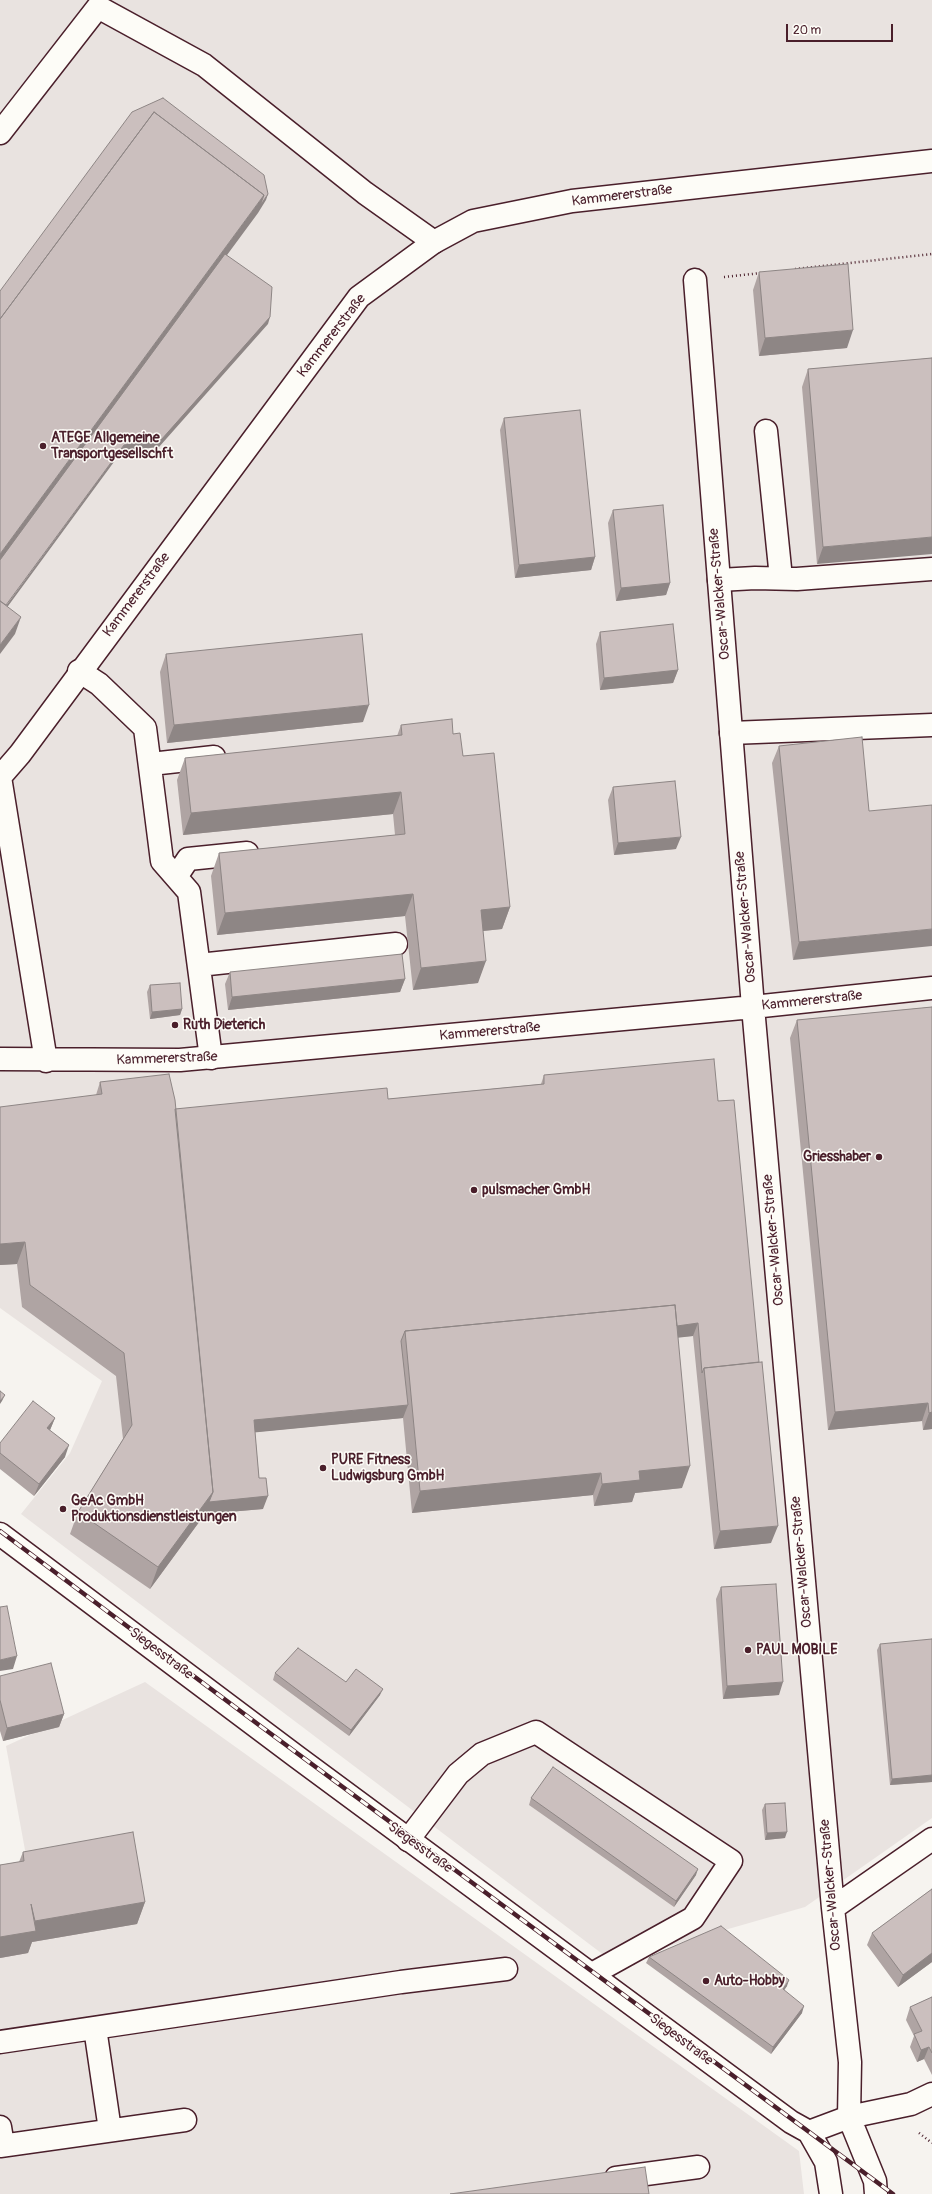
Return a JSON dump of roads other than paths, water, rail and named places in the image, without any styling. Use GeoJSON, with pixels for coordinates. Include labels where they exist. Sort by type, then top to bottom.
{"type":"FeatureCollection","features":[{"type":"Feature","properties":{"kind":"street"},"geometry":{"type":"LineString","coordinates":[[0,134],[98,7],[204,65],[365,193],[434,242]]}},
{"type":"Feature","properties":{"kind":"street","name":"Kammererstraße"},"geometry":{"type":"LineString","coordinates":[[46,1061],[0,777],[20,754],[79,671],[359,298],[434,242],[473,221],[572,201],[932,161]]}},
{"type":"Feature","properties":{"kind":"street","name":"Oscar-Walcker-Straße"},"geometry":{"type":"LineString","coordinates":[[695,280],[753,1007],[833,1908],[850,2062],[849,2117],[875,2180],[876,2194]]}},
{"type":"Feature","properties":{"kind":"street"},"geometry":{"type":"LineString","coordinates":[[766,432],[781,578]]}},
{"type":"Feature","properties":{"kind":"street"},"geometry":{"type":"LineString","coordinates":[[719,580],[781,578],[797,579],[932,569]]}},
{"type":"Feature","properties":{"kind":"street"},"geometry":{"type":"LineString","coordinates":[[79,671],[99,684],[145,728],[152,764],[162,861],[189,892],[199,965],[203,1009],[211,1058]]}},
{"type":"Feature","properties":{"kind":"street"},"geometry":{"type":"LineString","coordinates":[[731,733],[932,725]]}},
{"type":"Feature","properties":{"kind":"street"},"geometry":{"type":"LineString","coordinates":[[152,764],[231,756]]}},
{"type":"Feature","properties":{"kind":"street"},"geometry":{"type":"LineString","coordinates":[[176,877],[188,859],[265,851]]}},
{"type":"Feature","properties":{"kind":"street"},"geometry":{"type":"LineString","coordinates":[[199,965],[396,944]]}},
{"type":"Feature","properties":{"kind":"street","name":"Kammererstraße"},"geometry":{"type":"LineString","coordinates":[[0,1059],[46,1061],[180,1060],[211,1058],[753,1007],[932,988]]}},
{"type":"Feature","properties":{"kind":"street","name":"Siegesstraße"},"geometry":{"type":"LineString","coordinates":[[0,1534],[408,1840],[792,2122],[809,2132]]}},
{"type":"Feature","properties":{"kind":"street"},"geometry":{"type":"LineString","coordinates":[[408,1840],[464,1769],[482,1754],[536,1732],[731,1861],[693,1918],[592,1974]]}},
{"type":"Feature","properties":{"kind":"street"},"geometry":{"type":"LineString","coordinates":[[833,1908],[932,1839]]}},
{"type":"Feature","properties":{"kind":"street"},"geometry":{"type":"LineString","coordinates":[[0,2042],[401,1982],[506,1969]]}},
{"type":"Feature","properties":{"kind":"street"},"geometry":{"type":"LineString","coordinates":[[96,2028],[110,2130]]}},
{"type":"Feature","properties":{"kind":"street"},"geometry":{"type":"LineString","coordinates":[[831,2194],[826,2162],[809,2132],[849,2117],[910,2104],[932,2094]]}},
{"type":"Feature","properties":{"kind":"street"},"geometry":{"type":"LineString","coordinates":[[1,2139],[110,2130],[185,2120]]}},
{"type":"Feature","properties":{"kind":"street"},"geometry":{"type":"LineString","coordinates":[[596,2180],[698,2167]]}},
{"type":"Feature","properties":{"kind":"railway"},"geometry":{"type":"LineString","coordinates":[[0,1531],[259,1725],[893,2194]]}},
{"type":"Feature","properties":{"kind":"place","name":"ATEGE Allgemeine Transportgesellschft"},"geometry":{"type":"Point","coordinates":[43,446]}},
{"type":"Feature","properties":{"kind":"place","name":"Ruth Dieterich"},"geometry":{"type":"Point","coordinates":[175,1025]}},
{"type":"Feature","properties":{"kind":"place","name":"Griesshaber"},"geometry":{"type":"Point","coordinates":[879,1157]}},
{"type":"Feature","properties":{"kind":"place","name":"pulsmacher GmbH"},"geometry":{"type":"Point","coordinates":[474,1190]}},
{"type":"Feature","properties":{"kind":"place","name":"PURE Fitness Ludwigsburg GmbH"},"geometry":{"type":"Point","coordinates":[323,1468]}},
{"type":"Feature","properties":{"kind":"place","name":"GeAc GmbH Produktionsdienstleistungen"},"geometry":{"type":"Point","coordinates":[63,1509]}},
{"type":"Feature","properties":{"kind":"place","name":"PAUL MOBILE"},"geometry":{"type":"Point","coordinates":[748,1650]}},
{"type":"Feature","properties":{"kind":"place","name":"Auto-Hobby"},"geometry":{"type":"Point","coordinates":[706,1981]}}]}
